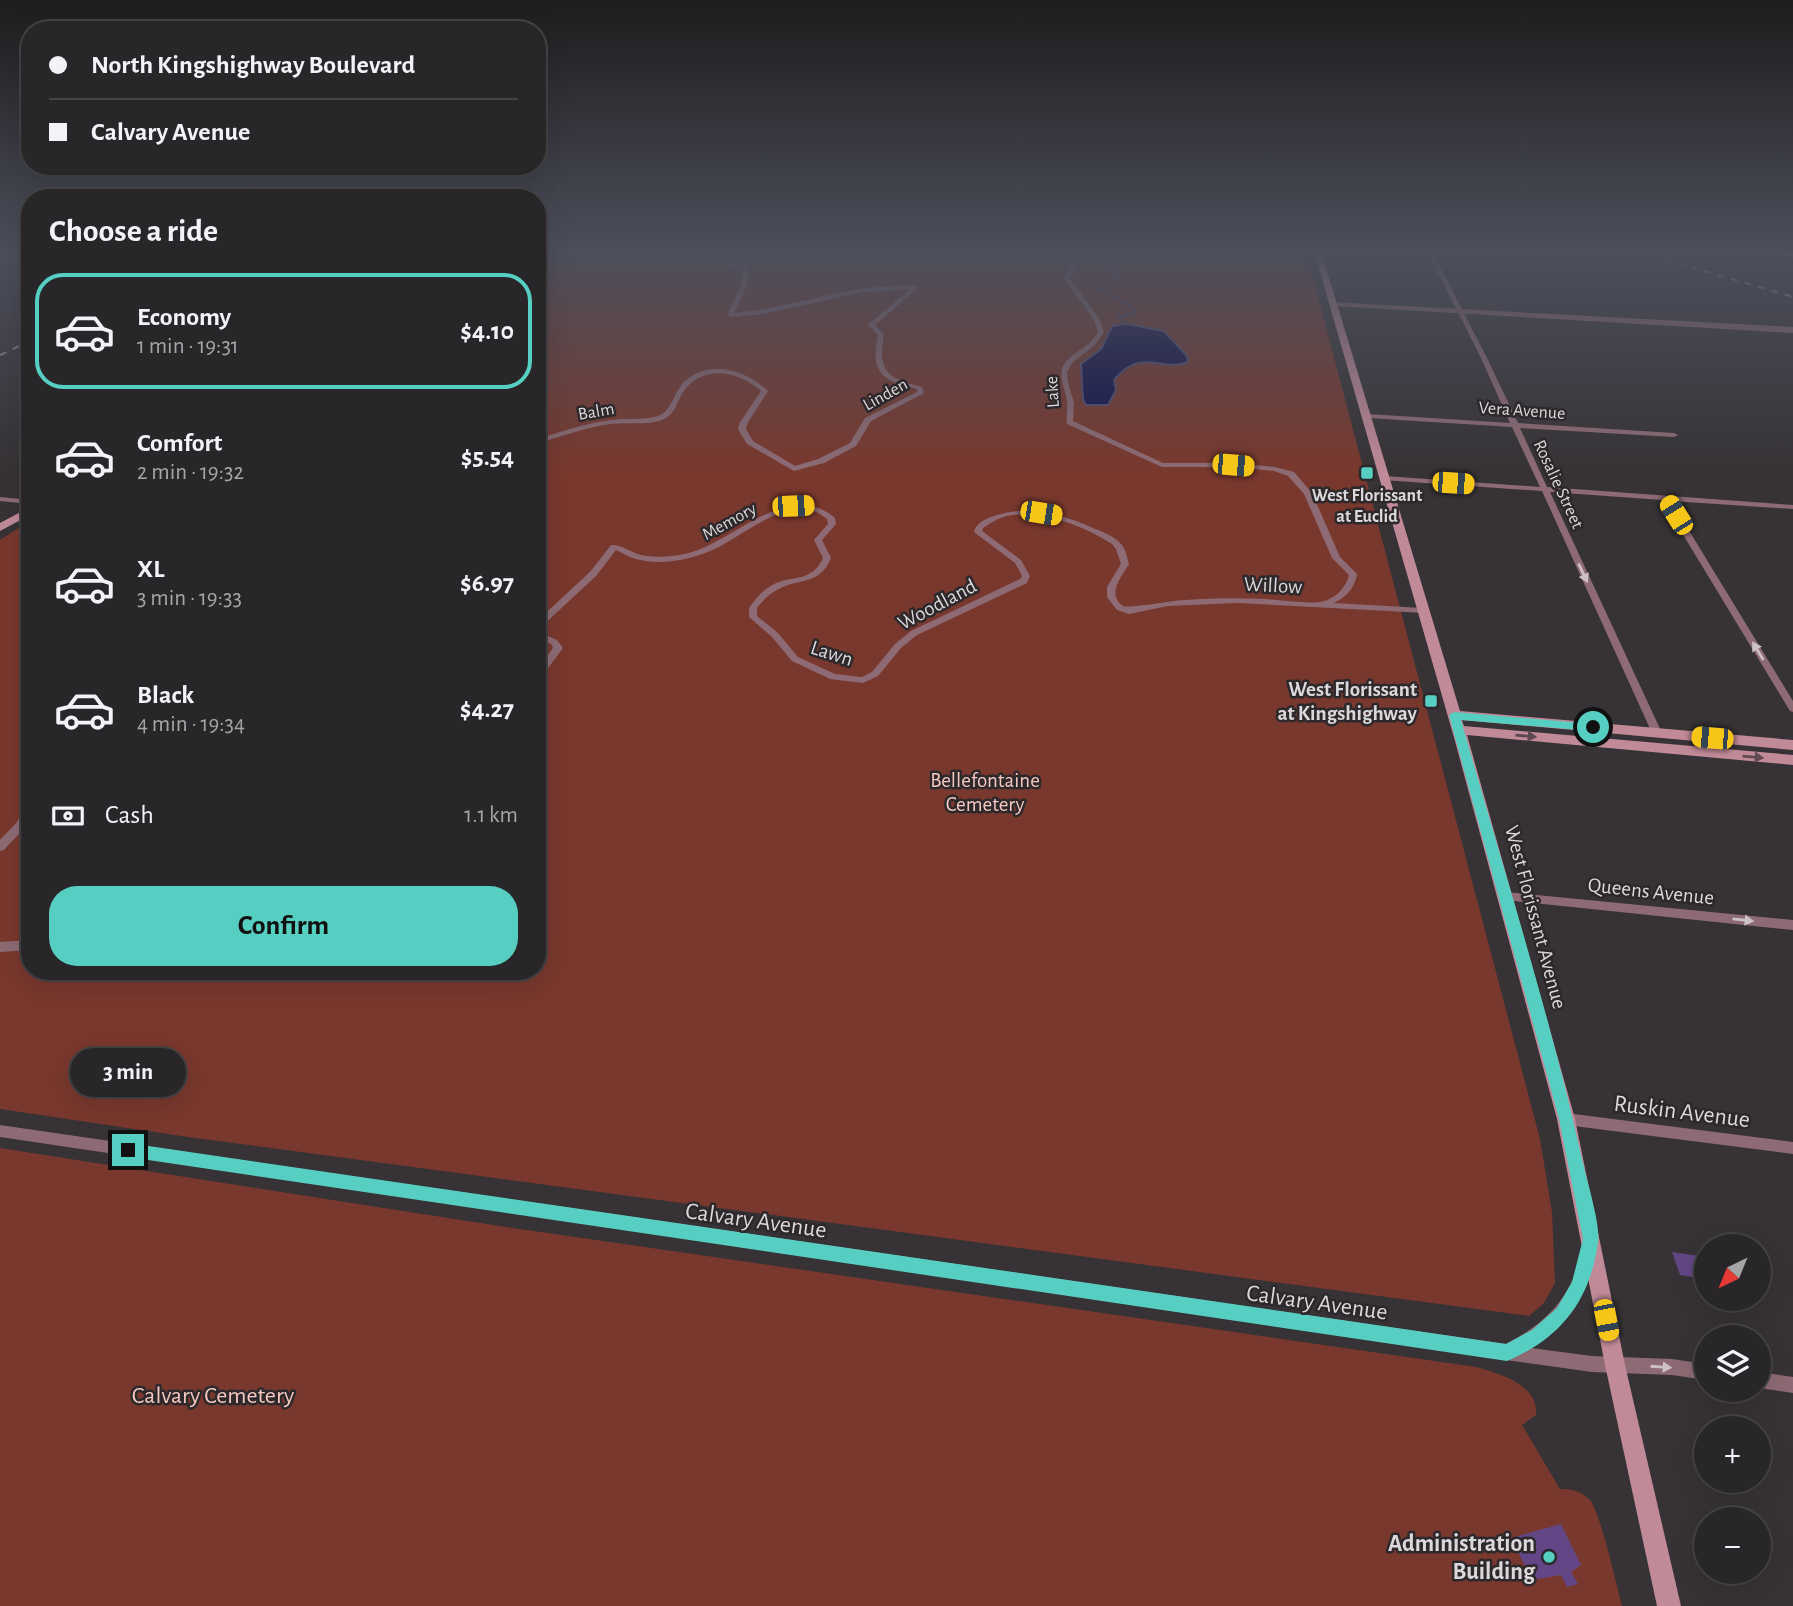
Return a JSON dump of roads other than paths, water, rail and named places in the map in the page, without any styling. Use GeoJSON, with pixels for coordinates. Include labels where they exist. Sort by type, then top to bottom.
{"type":"FeatureCollection","features":[{"type":"Feature","properties":{"kind":"main road","name":"West Florissant Avenue"},"geometry":{"type":"LineString","coordinates":[[1340,326],[1456,723],[1566,1119],[1615,1366],[1670,1606]]}},
{"type":"Feature","properties":{"kind":"main road"},"geometry":{"type":"LineString","coordinates":[[0,528],[21,515]]}},
{"type":"Feature","properties":{"kind":"main road"},"geometry":{"type":"LineString","coordinates":[[1456,723],[1657,733],[1793,745]]}},
{"type":"Feature","properties":{"kind":"main road"},"geometry":{"type":"LineString","coordinates":[[1456,723],[1793,760]]}},
{"type":"Feature","properties":{"kind":"street","name":"Linden"},"geometry":{"type":"LineString","coordinates":[[794,469],[821,461],[853,444],[868,420],[921,393],[920,388],[899,383],[881,369],[876,351],[881,335],[873,326]]}},
{"type":"Feature","properties":{"kind":"street","name":"Lake"},"geometry":{"type":"LineString","coordinates":[[1099,326],[1101,332],[1095,345],[1072,359],[1065,368],[1064,381],[1070,401],[1070,422],[1162,466],[1209,465],[1275,469],[1297,479],[1318,512],[1331,549],[1353,574],[1352,582],[1345,591],[1324,604]]}},
{"type":"Feature","properties":{"kind":"street","name":"Rosalie Street"},"geometry":{"type":"LineString","coordinates":[[1466,326],[1484,358],[1657,733]]}},
{"type":"Feature","properties":{"kind":"street"},"geometry":{"type":"LineString","coordinates":[[1721,326],[1793,330]]}},
{"type":"Feature","properties":{"kind":"street","name":"Balm"},"geometry":{"type":"LineString","coordinates":[[546,438],[608,422],[661,418],[672,410],[676,395],[692,377],[715,371],[764,388],[764,394],[745,418],[742,429],[750,442],[794,469]]}},
{"type":"Feature","properties":{"kind":"street","name":"Vera Avenue"},"geometry":{"type":"LineString","coordinates":[[1368,416],[1674,435]]}},
{"type":"Feature","properties":{"kind":"street"},"geometry":{"type":"LineString","coordinates":[[1385,478],[1792,508]]}},
{"type":"Feature","properties":{"kind":"street"},"geometry":{"type":"LineString","coordinates":[[1665,498],[1793,709]]}},
{"type":"Feature","properties":{"kind":"street"},"geometry":{"type":"LineString","coordinates":[[0,499],[21,501]]}},
{"type":"Feature","properties":{"kind":"street","name":"Memory"},"geometry":{"type":"LineString","coordinates":[[546,618],[593,574],[614,547],[636,557],[687,557],[704,553],[793,506],[808,505],[823,510],[831,518],[832,524],[818,540],[827,558],[824,567],[810,579],[769,591],[753,608],[753,617]]}},
{"type":"Feature","properties":{"kind":"street","name":"Willow"},"geometry":{"type":"LineString","coordinates":[[1025,578],[1018,562],[978,532],[979,527],[987,520],[1021,514],[1062,516],[1108,538],[1120,548],[1125,564],[1111,587],[1111,597],[1124,609],[1135,612],[1168,603],[1200,601],[1324,604],[1422,611]]}},
{"type":"Feature","properties":{"kind":"street","name":"Woodland"},"geometry":{"type":"LineString","coordinates":[[875,674],[898,646],[914,633],[1025,578]]}},
{"type":"Feature","properties":{"kind":"street","name":"Lawn"},"geometry":{"type":"LineString","coordinates":[[753,617],[775,635],[795,659],[817,671],[849,680],[863,680],[875,674]]}},
{"type":"Feature","properties":{"kind":"street"},"geometry":{"type":"LineString","coordinates":[[546,638],[554,642],[558,648],[546,665]]}},
{"type":"Feature","properties":{"kind":"street"},"geometry":{"type":"LineString","coordinates":[[0,847],[21,824]]}},
{"type":"Feature","properties":{"kind":"street","name":"Queens Avenue"},"geometry":{"type":"LineString","coordinates":[[1505,895],[1793,925]]}},
{"type":"Feature","properties":{"kind":"street"},"geometry":{"type":"LineString","coordinates":[[0,947],[21,946]]}},
{"type":"Feature","properties":{"kind":"street","name":"Ruskin Avenue"},"geometry":{"type":"LineString","coordinates":[[1566,1119],[1793,1147]]}},
{"type":"Feature","properties":{"kind":"street","name":"Calvary Avenue"},"geometry":{"type":"LineString","coordinates":[[0,1131],[1507,1352],[1615,1366],[1694,1371]]}},
{"type":"Feature","properties":{"kind":"street"},"geometry":{"type":"LineString","coordinates":[[1507,1352],[1538,1336],[1563,1314],[1580,1285],[1591,1239]]}},
{"type":"Feature","properties":{"kind":"street"},"geometry":{"type":"LineString","coordinates":[[1771,1382],[1793,1385]]}},
{"type":"Feature","properties":{"kind":"railway"},"geometry":{"type":"LineString","coordinates":[[0,355],[21,345]]}},
{"type":"Feature","properties":{"kind":"place","name":"West Florissant at Euclid"},"geometry":{"type":"Point","coordinates":[1367,473]}},
{"type":"Feature","properties":{"kind":"place","name":"West Florissant at Kingshighway"},"geometry":{"type":"Point","coordinates":[1431,701]}},
{"type":"Feature","properties":{"kind":"place","name":"Administration Building"},"geometry":{"type":"Point","coordinates":[1549,1557]}},
{"type":"Feature","properties":{"kind":"park label","name":"Bellefontaine Cemetery"},"geometry":{"type":"Point","coordinates":[985,792]}},
{"type":"Feature","properties":{"kind":"park label","name":"Calvary Cemetery"},"geometry":{"type":"Point","coordinates":[213,1395]}}]}
